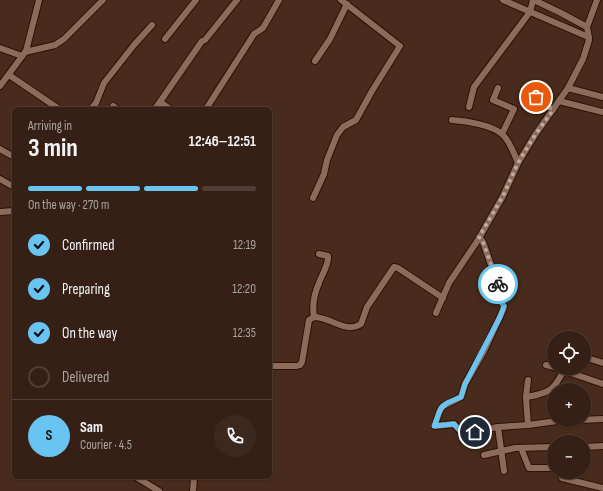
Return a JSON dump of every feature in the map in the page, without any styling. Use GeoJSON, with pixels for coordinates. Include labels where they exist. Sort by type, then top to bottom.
{"type":"FeatureCollection","features":[{"type":"Feature","properties":{"kind":"street"},"geometry":{"type":"LineString","coordinates":[[0,86],[24,54],[39,0]]}},
{"type":"Feature","properties":{"kind":"street"},"geometry":{"type":"LineString","coordinates":[[0,48],[24,54],[55,45],[60,42],[103,0]]}},
{"type":"Feature","properties":{"kind":"street"},"geometry":{"type":"LineString","coordinates":[[165,39],[196,0]]}},
{"type":"Feature","properties":{"kind":"street"},"geometry":{"type":"LineString","coordinates":[[156,107],[202,41],[205,40],[237,0]]}},
{"type":"Feature","properties":{"kind":"street"},"geometry":{"type":"LineString","coordinates":[[207,107],[254,34],[263,28],[279,0]]}},
{"type":"Feature","properties":{"kind":"street"},"geometry":{"type":"LineString","coordinates":[[313,198],[324,174],[327,160],[337,135],[343,127],[356,120],[400,46],[341,0]]}},
{"type":"Feature","properties":{"kind":"street"},"geometry":{"type":"LineString","coordinates":[[503,0],[588,32]]}},
{"type":"Feature","properties":{"kind":"street"},"geometry":{"type":"LineString","coordinates":[[469,107],[474,87],[530,11],[533,0],[547,2],[588,32]]}},
{"type":"Feature","properties":{"kind":"street"},"geometry":{"type":"LineString","coordinates":[[436,313],[449,283],[479,237],[503,196],[518,163],[535,135],[568,88],[583,59],[589,40],[588,32],[597,0]]}},
{"type":"Feature","properties":{"kind":"street"},"geometry":{"type":"LineString","coordinates":[[315,61],[330,39],[347,4]]}},
{"type":"Feature","properties":{"kind":"street"},"geometry":{"type":"LineString","coordinates":[[93,107],[96,103],[104,83],[152,25]]}},
{"type":"Feature","properties":{"kind":"street"},"geometry":{"type":"LineString","coordinates":[[9,75],[57,107]]}},
{"type":"Feature","properties":{"kind":"street"},"geometry":{"type":"LineString","coordinates":[[498,88],[493,100],[514,109],[502,134]]}},
{"type":"Feature","properties":{"kind":"street"},"geometry":{"type":"LineString","coordinates":[[568,88],[603,97]]}},
{"type":"Feature","properties":{"kind":"street"},"geometry":{"type":"LineString","coordinates":[[527,91],[553,110]]}},
{"type":"Feature","properties":{"kind":"street"},"geometry":{"type":"LineString","coordinates":[[559,101],[603,112]]}},
{"type":"Feature","properties":{"kind":"street"},"geometry":{"type":"LineString","coordinates":[[160,102],[167,107]]}},
{"type":"Feature","properties":{"kind":"street"},"geometry":{"type":"LineString","coordinates":[[452,120],[469,121],[487,126],[502,134],[510,144],[518,163]]}},
{"type":"Feature","properties":{"kind":"street"},"geometry":{"type":"LineString","coordinates":[[0,149],[12,156]]}},
{"type":"Feature","properties":{"kind":"street"},"geometry":{"type":"LineString","coordinates":[[0,179],[12,186]]}},
{"type":"Feature","properties":{"kind":"street"},"geometry":{"type":"LineString","coordinates":[[0,212],[12,211]]}},
{"type":"Feature","properties":{"kind":"street"},"geometry":{"type":"LineString","coordinates":[[479,237],[483,242],[498,285],[500,300],[504,306],[504,310],[484,351],[465,384],[461,397],[447,403],[441,408],[434,426],[454,424],[463,434],[498,427],[557,421],[603,419]]}},
{"type":"Feature","properties":{"kind":"street"},"geometry":{"type":"LineString","coordinates":[[314,317],[313,307],[315,294],[328,258],[328,256],[319,254]]}},
{"type":"Feature","properties":{"kind":"street"},"geometry":{"type":"LineString","coordinates":[[272,366],[300,365],[302,362],[309,320],[314,317],[322,317],[346,327],[357,326],[363,321],[367,307],[394,267],[398,268],[443,298]]}},
{"type":"Feature","properties":{"kind":"street"},"geometry":{"type":"LineString","coordinates":[[591,359],[603,363]]}},
{"type":"Feature","properties":{"kind":"street"},"geometry":{"type":"LineString","coordinates":[[526,397],[543,394],[551,390],[557,384],[562,375]]}},
{"type":"Feature","properties":{"kind":"street"},"geometry":{"type":"LineString","coordinates":[[580,375],[603,384]]}},
{"type":"Feature","properties":{"kind":"street"},"geometry":{"type":"LineString","coordinates":[[528,380],[526,397],[528,425]]}},
{"type":"Feature","properties":{"kind":"street"},"geometry":{"type":"LineString","coordinates":[[498,427],[504,470]]}},
{"type":"Feature","properties":{"kind":"street"},"geometry":{"type":"LineString","coordinates":[[591,447],[603,446]]}},
{"type":"Feature","properties":{"kind":"street"},"geometry":{"type":"LineString","coordinates":[[484,455],[502,450],[547,447]]}},
{"type":"Feature","properties":{"kind":"street"},"geometry":{"type":"LineString","coordinates":[[521,448],[529,468],[547,468]]}},
{"type":"Feature","properties":{"kind":"street"},"geometry":{"type":"LineString","coordinates":[[139,479],[159,491]]}},
{"type":"Feature","properties":{"kind":"street"},"geometry":{"type":"LineString","coordinates":[[193,491],[194,479]]}},
{"type":"Feature","properties":{"kind":"street"},"geometry":{"type":"LineString","coordinates":[[566,479],[603,488]]}},
{"type":"Feature","properties":{"kind":"way so far"},"geometry":{"type":"LineString","coordinates":[[498,284],[483,242],[479,237],[503,196],[518,163],[535,135],[553,110],[536,97]]}},
{"type":"Feature","properties":{"kind":"route"},"geometry":{"type":"LineString","coordinates":[[475,432],[463,434],[454,424],[434,426],[441,408],[447,403],[461,397],[474,365],[484,351],[504,310],[504,306],[499,296],[498,284]]}}]}
